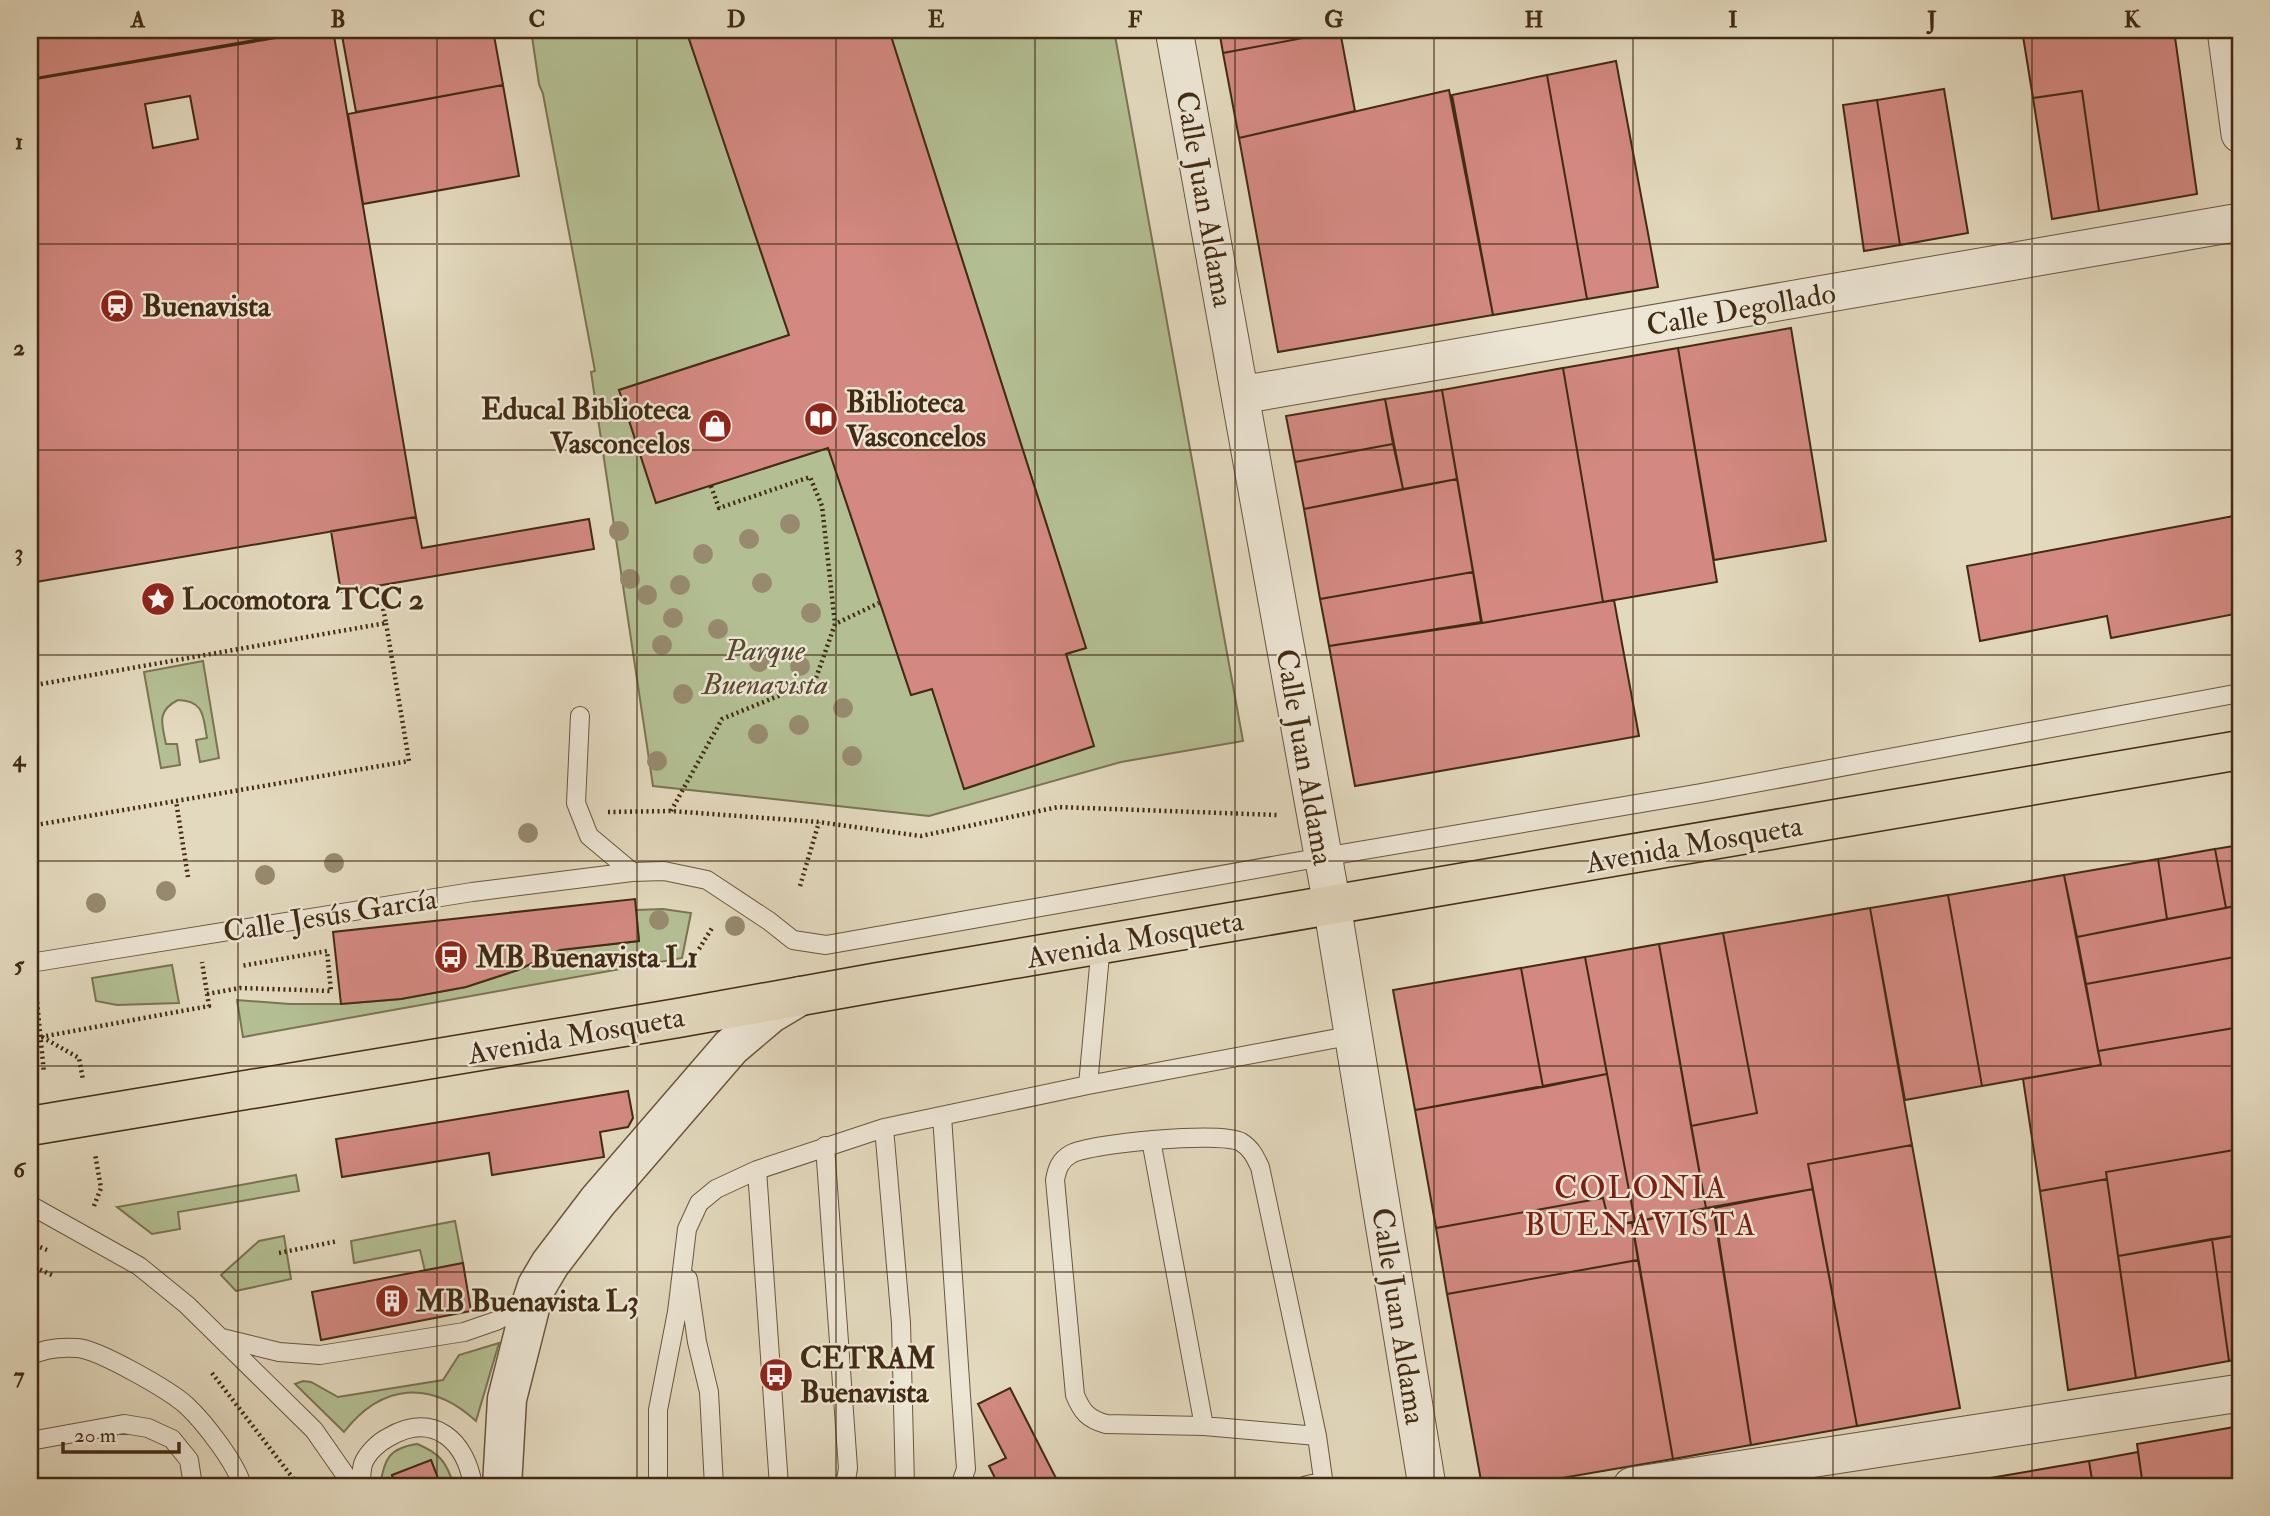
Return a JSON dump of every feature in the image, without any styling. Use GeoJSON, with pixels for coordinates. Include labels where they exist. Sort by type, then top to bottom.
{"type":"FeatureCollection","features":[{"type":"Feature","properties":{"kind":"main road","name":"Avenida Mosqueta"},"geometry":{"type":"LineString","coordinates":[[30,1126],[2240,751]]}},
{"type":"Feature","properties":{"kind":"street","name":"Calle Juan Aldama"},"geometry":{"type":"LineString","coordinates":[[1174,30],[1332,905],[1427,1486]]}},
{"type":"Feature","properties":{"kind":"street"},"geometry":{"type":"LineString","coordinates":[[2226,30],[2240,134]]}},
{"type":"Feature","properties":{"kind":"street","name":"Calle Degollado"},"geometry":{"type":"LineString","coordinates":[[1241,396],[2240,222]]}},
{"type":"Feature","properties":{"kind":"street"},"geometry":{"type":"LineString","coordinates":[[502,1486],[507,1399],[531,1304],[537,1286],[550,1264],[590,1212],[731,1047],[770,1014],[800,996]]}},
{"type":"Feature","properties":{"kind":"street"},"geometry":{"type":"LineString","coordinates":[[1632,1486],[2240,1393]]}},
{"type":"Feature","properties":{"kind":"lane","name":"Calle Jesús García"},"geometry":{"type":"LineString","coordinates":[[30,963],[472,892],[632,872],[664,871],[706,880],[793,940],[825,945],[1701,793],[2240,693]]}},
{"type":"Feature","properties":{"kind":"lane"},"geometry":{"type":"LineString","coordinates":[[580,716],[576,803],[589,836],[632,872]]}},
{"type":"Feature","properties":{"kind":"lane"},"geometry":{"type":"LineString","coordinates":[[1088,1085],[1101,944]]}},
{"type":"Feature","properties":{"kind":"lane"},"geometry":{"type":"LineString","coordinates":[[658,1486],[657,1410],[677,1312],[687,1229],[699,1203],[716,1189],[757,1170],[884,1128],[1088,1085],[1354,1035]]}},
{"type":"Feature","properties":{"kind":"lane"},"geometry":{"type":"LineString","coordinates":[[942,1116],[965,1469],[960,1486]]}},
{"type":"Feature","properties":{"kind":"lane"},"geometry":{"type":"LineString","coordinates":[[884,1128],[901,1323],[905,1486]]}},
{"type":"Feature","properties":{"kind":"lane"},"geometry":{"type":"LineString","coordinates":[[1304,1486],[1324,1483],[1317,1436],[1260,1167],[1254,1153],[1240,1141],[1226,1138],[1151,1140],[1082,1149],[1068,1155],[1058,1166],[1055,1180],[1075,1395],[1081,1409],[1091,1420],[1106,1424],[1204,1426],[1317,1436]]}},
{"type":"Feature","properties":{"kind":"lane"},"geometry":{"type":"LineString","coordinates":[[1151,1140],[1204,1426]]}},
{"type":"Feature","properties":{"kind":"lane"},"geometry":{"type":"LineString","coordinates":[[825,1146],[849,1468],[845,1486]]}},
{"type":"Feature","properties":{"kind":"lane"},"geometry":{"type":"LineString","coordinates":[[757,1170],[779,1486]]}},
{"type":"Feature","properties":{"kind":"lane"},"geometry":{"type":"LineString","coordinates":[[30,1205],[139,1266],[187,1305],[314,1430],[353,1486]]}},
{"type":"Feature","properties":{"kind":"lane"},"geometry":{"type":"LineString","coordinates":[[684,1254],[697,1342],[709,1392],[714,1486]]}},
{"type":"Feature","properties":{"kind":"lane"},"geometry":{"type":"LineString","coordinates":[[222,1338],[279,1352],[320,1355],[464,1332],[496,1321],[531,1304]]}},
{"type":"Feature","properties":{"kind":"lane"},"geometry":{"type":"LineString","coordinates":[[30,1356],[41,1350],[80,1348],[127,1368],[186,1406],[227,1455],[242,1486]]}},
{"type":"Feature","properties":{"kind":"lane"},"geometry":{"type":"LineString","coordinates":[[30,1441],[124,1424],[148,1428],[172,1439],[189,1460],[192,1486]]}},
{"type":"Feature","properties":{"kind":"lane"},"geometry":{"type":"LineString","coordinates":[[360,1486],[363,1463],[379,1443],[401,1430],[422,1427],[442,1431],[460,1447],[471,1472],[473,1486]]}},
{"type":"Feature","properties":{"kind":"path"},"geometry":{"type":"LineString","coordinates":[[671,811],[722,719],[815,681],[835,624],[822,506],[810,477],[719,508],[711,486]]}},
{"type":"Feature","properties":{"kind":"path"},"geometry":{"type":"LineString","coordinates":[[30,826],[409,761],[380,593]]}},
{"type":"Feature","properties":{"kind":"path"},"geometry":{"type":"LineString","coordinates":[[835,624],[879,603]]}},
{"type":"Feature","properties":{"kind":"path"},"geometry":{"type":"LineString","coordinates":[[30,686],[386,623]]}},
{"type":"Feature","properties":{"kind":"path"},"geometry":{"type":"LineString","coordinates":[[176,801],[188,877]]}},
{"type":"Feature","properties":{"kind":"path"},"geometry":{"type":"LineString","coordinates":[[579,812],[671,811],[819,822],[921,836],[1058,807],[1315,817]]}},
{"type":"Feature","properties":{"kind":"path"},"geometry":{"type":"LineString","coordinates":[[800,886],[819,822]]}},
{"type":"Feature","properties":{"kind":"path"},"geometry":{"type":"LineString","coordinates":[[699,949],[712,928]]}},
{"type":"Feature","properties":{"kind":"path"},"geometry":{"type":"LineString","coordinates":[[207,994],[240,988],[331,990],[327,951],[241,966]]}},
{"type":"Feature","properties":{"kind":"path"},"geometry":{"type":"LineString","coordinates":[[30,1039],[209,1006],[202,960]]}},
{"type":"Feature","properties":{"kind":"path"},"geometry":{"type":"LineString","coordinates":[[35,987],[44,1073]]}},
{"type":"Feature","properties":{"kind":"path"},"geometry":{"type":"LineString","coordinates":[[279,1253],[338,1241]]}},
{"type":"Feature","properties":{"kind":"path"},"geometry":{"type":"LineString","coordinates":[[30,1243],[54,1253]]}},
{"type":"Feature","properties":{"kind":"path"},"geometry":{"type":"LineString","coordinates":[[30,1265],[52,1275]]}},
{"type":"Feature","properties":{"kind":"path"},"geometry":{"type":"LineString","coordinates":[[207,1367],[299,1486]]}},
{"type":"Feature","properties":{"kind":"green space","name":"Parque Buenavista"},"geometry":{"type":"Polygon","coordinates":[[[531,30],[686,30],[789,335],[619,390],[656,503],[828,448],[911,695],[932,689],[965,789],[1093,746],[1066,654],[1086,648],[889,30],[1114,30],[1243,741],[1121,762],[929,816],[653,786],[591,372],[595,371],[531,30]]]}},
{"type":"Feature","properties":{"kind":"green space"},"geometry":{"type":"Polygon","coordinates":[[[203,661],[219,758],[200,762],[196,740],[207,738],[203,717],[193,703],[178,700],[163,713],[162,724],[166,744],[177,744],[180,765],[161,768],[144,672],[203,661]]]}},
{"type":"Feature","properties":{"kind":"green space"},"geometry":{"type":"Polygon","coordinates":[[[663,909],[691,913],[682,958],[243,1037],[237,1000],[341,1004],[401,999],[466,987],[518,970],[560,950],[639,941],[636,910],[663,909]]]}},
{"type":"Feature","properties":{"kind":"green space"},"geometry":{"type":"Polygon","coordinates":[[[172,965],[179,1003],[117,1005],[96,1001],[92,978],[172,965]]]}},
{"type":"Feature","properties":{"kind":"green space"},"geometry":{"type":"Polygon","coordinates":[[[296,1175],[299,1191],[178,1212],[180,1229],[152,1234],[117,1207],[296,1175]]]}},
{"type":"Feature","properties":{"kind":"green space"},"geometry":{"type":"Polygon","coordinates":[[[455,1221],[463,1263],[425,1271],[420,1250],[354,1263],[351,1241],[455,1221]]]}},
{"type":"Feature","properties":{"kind":"green space"},"geometry":{"type":"Polygon","coordinates":[[[284,1236],[291,1279],[236,1291],[221,1275],[259,1241],[284,1236]]]}},
{"type":"Feature","properties":{"kind":"green space"},"geometry":{"type":"Polygon","coordinates":[[[499,1343],[476,1421],[442,1399],[407,1393],[391,1396],[374,1404],[344,1432],[295,1384],[311,1382],[338,1397],[443,1380],[459,1355],[499,1343]]]}},
{"type":"Feature","properties":{"kind":"green space"},"geometry":{"type":"Polygon","coordinates":[[[417,1444],[432,1451],[442,1460],[454,1486],[441,1486],[431,1460],[392,1475],[396,1486],[380,1486],[390,1456],[400,1448],[417,1444]]]}},
{"type":"Feature","properties":{"kind":"building"},"geometry":{"type":"Polygon","coordinates":[[[30,30],[301,30],[301,32],[30,79],[30,30]]]}},
{"type":"Feature","properties":{"kind":"building"},"geometry":{"type":"Polygon","coordinates":[[[333,30],[416,517],[30,583],[30,80],[333,30]],[[190,96],[145,104],[153,148],[198,139],[190,96]]]}},
{"type":"Feature","properties":{"kind":"building"},"geometry":{"type":"Polygon","coordinates":[[[341,30],[493,30],[503,85],[356,112],[341,30]]]}},
{"type":"Feature","properties":{"kind":"building","name":"Biblioteca Vasconcelos"},"geometry":{"type":"Polygon","coordinates":[[[686,30],[889,30],[1086,648],[1066,654],[1094,746],[964,789],[932,689],[911,695],[828,448],[656,503],[619,390],[789,335],[686,30]]]}},
{"type":"Feature","properties":{"kind":"building"},"geometry":{"type":"Polygon","coordinates":[[[1219,30],[1340,30],[1340,31],[1223,53],[1219,30]]]}},
{"type":"Feature","properties":{"kind":"building"},"geometry":{"type":"Polygon","coordinates":[[[2022,30],[2174,30],[2197,194],[2099,211],[2082,91],[2033,98],[2022,30]]]}},
{"type":"Feature","properties":{"kind":"building"},"geometry":{"type":"Polygon","coordinates":[[[1340,31],[1355,111],[1239,138],[1223,53],[1340,31]]]}},
{"type":"Feature","properties":{"kind":"building"},"geometry":{"type":"Polygon","coordinates":[[[1616,61],[1658,287],[1587,299],[1547,75],[1616,61]]]}},
{"type":"Feature","properties":{"kind":"building"},"geometry":{"type":"Polygon","coordinates":[[[1547,75],[1587,299],[1493,315],[1452,95],[1547,75]]]}},
{"type":"Feature","properties":{"kind":"building"},"geometry":{"type":"Polygon","coordinates":[[[503,85],[519,176],[363,204],[348,114],[503,85]]]}},
{"type":"Feature","properties":{"kind":"building"},"geometry":{"type":"Polygon","coordinates":[[[1944,89],[1968,233],[1900,245],[1877,100],[1944,89]]]}},
{"type":"Feature","properties":{"kind":"building"},"geometry":{"type":"Polygon","coordinates":[[[1449,90],[1493,315],[1278,352],[1239,138],[1449,90]]]}},
{"type":"Feature","properties":{"kind":"building"},"geometry":{"type":"Polygon","coordinates":[[[2082,91],[2099,211],[2052,219],[2033,98],[2082,91]]]}},
{"type":"Feature","properties":{"kind":"building"},"geometry":{"type":"Polygon","coordinates":[[[1877,100],[1900,245],[1864,251],[1843,105],[1877,100]]]}},
{"type":"Feature","properties":{"kind":"building"},"geometry":{"type":"Polygon","coordinates":[[[1791,328],[1826,541],[1714,560],[1678,348],[1791,328]]]}},
{"type":"Feature","properties":{"kind":"building"},"geometry":{"type":"Polygon","coordinates":[[[1678,348],[1717,582],[1603,602],[1563,368],[1678,348]]]}},
{"type":"Feature","properties":{"kind":"building"},"geometry":{"type":"Polygon","coordinates":[[[1563,368],[1603,602],[1482,623],[1442,390],[1563,368]]]}},
{"type":"Feature","properties":{"kind":"building"},"geometry":{"type":"Polygon","coordinates":[[[1442,390],[1457,479],[1403,489],[1385,399],[1442,390]]]}},
{"type":"Feature","properties":{"kind":"building"},"geometry":{"type":"Polygon","coordinates":[[[1385,399],[1393,444],[1295,462],[1286,416],[1385,399]]]}},
{"type":"Feature","properties":{"kind":"building"},"geometry":{"type":"Polygon","coordinates":[[[1393,444],[1403,489],[1304,509],[1295,462],[1393,444]]]}},
{"type":"Feature","properties":{"kind":"building"},"geometry":{"type":"Polygon","coordinates":[[[1457,479],[1473,572],[1320,599],[1304,509],[1457,479]]]}},
{"type":"Feature","properties":{"kind":"building"},"geometry":{"type":"Polygon","coordinates":[[[2239,515],[2240,613],[2111,638],[2107,616],[1980,641],[1967,566],[2239,515]]]}},
{"type":"Feature","properties":{"kind":"building"},"geometry":{"type":"Polygon","coordinates":[[[416,517],[422,548],[589,519],[594,549],[341,592],[331,531],[416,517]]]}},
{"type":"Feature","properties":{"kind":"building"},"geometry":{"type":"Polygon","coordinates":[[[1473,572],[1481,622],[1329,646],[1320,599],[1473,572]]]}},
{"type":"Feature","properties":{"kind":"building"},"geometry":{"type":"Polygon","coordinates":[[[1614,600],[1639,736],[1355,786],[1329,646],[1614,600]]]}},
{"type":"Feature","properties":{"kind":"building"},"geometry":{"type":"Polygon","coordinates":[[[2240,845],[2240,905],[2226,908],[2215,849],[2240,845]]]}},
{"type":"Feature","properties":{"kind":"building"},"geometry":{"type":"Polygon","coordinates":[[[2215,849],[2226,908],[2167,919],[2158,859],[2215,849]]]}},
{"type":"Feature","properties":{"kind":"building"},"geometry":{"type":"Polygon","coordinates":[[[2158,859],[2167,919],[2077,937],[2064,875],[2158,859]]]}},
{"type":"Feature","properties":{"kind":"building"},"geometry":{"type":"Polygon","coordinates":[[[2064,875],[2101,1065],[1982,1086],[1948,895],[2064,875]]]}},
{"type":"Feature","properties":{"kind":"building"},"geometry":{"type":"Polygon","coordinates":[[[1948,895],[1982,1086],[1905,1100],[1870,908],[1948,895]]]}},
{"type":"Feature","properties":{"kind":"building"},"geometry":{"type":"Polygon","coordinates":[[[635,899],[639,941],[560,950],[518,970],[466,987],[401,999],[341,1004],[333,932],[635,899]]]}},
{"type":"Feature","properties":{"kind":"building"},"geometry":{"type":"Polygon","coordinates":[[[2240,905],[2240,956],[2086,984],[2077,937],[2240,905]]]}},
{"type":"Feature","properties":{"kind":"building"},"geometry":{"type":"Polygon","coordinates":[[[1870,908],[1912,1145],[1808,1164],[1813,1189],[1706,1208],[1691,1126],[1757,1113],[1723,933],[1870,908]]]}},
{"type":"Feature","properties":{"kind":"building"},"geometry":{"type":"Polygon","coordinates":[[[1723,933],[1757,1113],[1691,1126],[1659,944],[1723,933]]]}},
{"type":"Feature","properties":{"kind":"building"},"geometry":{"type":"Polygon","coordinates":[[[1659,944],[1706,1208],[1635,1222],[1585,957],[1659,944]]]}},
{"type":"Feature","properties":{"kind":"building"},"geometry":{"type":"Polygon","coordinates":[[[2240,956],[2240,1027],[2098,1051],[2086,984],[2240,956]]]}},
{"type":"Feature","properties":{"kind":"building"},"geometry":{"type":"Polygon","coordinates":[[[1585,957],[1607,1074],[1543,1087],[1521,968],[1585,957]]]}},
{"type":"Feature","properties":{"kind":"building"},"geometry":{"type":"Polygon","coordinates":[[[1521,968],[1543,1087],[1415,1110],[1393,990],[1521,968]]]}},
{"type":"Feature","properties":{"kind":"building"},"geometry":{"type":"Polygon","coordinates":[[[2240,1027],[2240,1149],[2106,1172],[2107,1179],[2040,1191],[2023,1079],[2101,1065],[2098,1051],[2240,1027]]]}},
{"type":"Feature","properties":{"kind":"building"},"geometry":{"type":"Polygon","coordinates":[[[1607,1074],[1635,1222],[1610,1226],[1603,1198],[1436,1228],[1415,1110],[1607,1074]]]}},
{"type":"Feature","properties":{"kind":"building"},"geometry":{"type":"Polygon","coordinates":[[[628,1091],[633,1118],[628,1127],[600,1132],[604,1157],[492,1175],[489,1153],[342,1177],[336,1139],[628,1091]]]}},
{"type":"Feature","properties":{"kind":"building"},"geometry":{"type":"Polygon","coordinates":[[[1912,1145],[1960,1408],[1857,1426],[1808,1164],[1912,1145]]]}},
{"type":"Feature","properties":{"kind":"building"},"geometry":{"type":"Polygon","coordinates":[[[2240,1149],[2240,1235],[2118,1256],[2106,1172],[2240,1149]]]}},
{"type":"Feature","properties":{"kind":"building"},"geometry":{"type":"Polygon","coordinates":[[[2107,1179],[2136,1378],[2068,1390],[2040,1191],[2107,1179]]]}},
{"type":"Feature","properties":{"kind":"building"},"geometry":{"type":"Polygon","coordinates":[[[1813,1189],[1857,1426],[1751,1445],[1714,1208],[1813,1189]]]}},
{"type":"Feature","properties":{"kind":"building"},"geometry":{"type":"Polygon","coordinates":[[[1603,1198],[1610,1226],[1632,1222],[1638,1260],[1447,1294],[1436,1228],[1603,1198]]]}},
{"type":"Feature","properties":{"kind":"building"},"geometry":{"type":"Polygon","coordinates":[[[1713,1207],[1751,1445],[1673,1459],[1632,1222],[1713,1207]]]}},
{"type":"Feature","properties":{"kind":"building"},"geometry":{"type":"Polygon","coordinates":[[[2240,1235],[2240,1359],[2229,1361],[2212,1239],[2240,1235]]]}},
{"type":"Feature","properties":{"kind":"building"},"geometry":{"type":"Polygon","coordinates":[[[2212,1239],[2229,1361],[2136,1378],[2118,1256],[2212,1239]]]}},
{"type":"Feature","properties":{"kind":"building"},"geometry":{"type":"Polygon","coordinates":[[[1638,1260],[1673,1459],[1515,1486],[1482,1486],[1447,1294],[1638,1260]]]}},
{"type":"Feature","properties":{"kind":"building","name":"MB Buenavista L3"},"geometry":{"type":"Polygon","coordinates":[[[463,1263],[471,1311],[321,1340],[312,1292],[463,1263]]]}},
{"type":"Feature","properties":{"kind":"building"},"geometry":{"type":"Polygon","coordinates":[[[1010,1388],[1060,1486],[999,1486],[989,1466],[1006,1458],[978,1404],[1010,1388]]]}},
{"type":"Feature","properties":{"kind":"building"},"geometry":{"type":"Polygon","coordinates":[[[2240,1426],[2240,1486],[2143,1486],[2137,1444],[2240,1426]]]}},
{"type":"Feature","properties":{"kind":"building"},"geometry":{"type":"Polygon","coordinates":[[[2138,1452],[2143,1486],[2093,1486],[2089,1461],[2138,1452]]]}},
{"type":"Feature","properties":{"kind":"building"},"geometry":{"type":"Polygon","coordinates":[[[431,1460],[441,1486],[396,1486],[392,1475],[431,1460]]]}},
{"type":"Feature","properties":{"kind":"building"},"geometry":{"type":"Polygon","coordinates":[[[2089,1461],[2093,1486],[1985,1486],[1984,1479],[2089,1461]]]}},
{"type":"Feature","properties":{"kind":"building"},"geometry":{"type":"Polygon","coordinates":[[[1984,1479],[1985,1486],[1941,1486],[1984,1479]]]}},
{"type":"Feature","properties":{"kind":"place","name":"Buenavista"},"geometry":{"type":"Point","coordinates":[117,306]}},
{"type":"Feature","properties":{"kind":"place","name":"Biblioteca Vasconcelos"},"geometry":{"type":"Point","coordinates":[821,419]}},
{"type":"Feature","properties":{"kind":"place","name":"Educal Biblioteca Vasconcelos"},"geometry":{"type":"Point","coordinates":[715,426]}},
{"type":"Feature","properties":{"kind":"place","name":"Locomotora TCC 2"},"geometry":{"type":"Point","coordinates":[158,599]}},
{"type":"Feature","properties":{"kind":"place","name":"MB Buenavista L1"},"geometry":{"type":"Point","coordinates":[451,957]}},
{"type":"Feature","properties":{"kind":"place","name":"MB Buenavista L3"},"geometry":{"type":"Point","coordinates":[392,1301]}},
{"type":"Feature","properties":{"kind":"place","name":"CETRAM Buenavista"},"geometry":{"type":"Point","coordinates":[776,1375]}},
{"type":"Feature","properties":{"kind":"district","name":"COLONIA BUENAVISTA"},"geometry":{"type":"Point","coordinates":[1641,1206]}}]}
